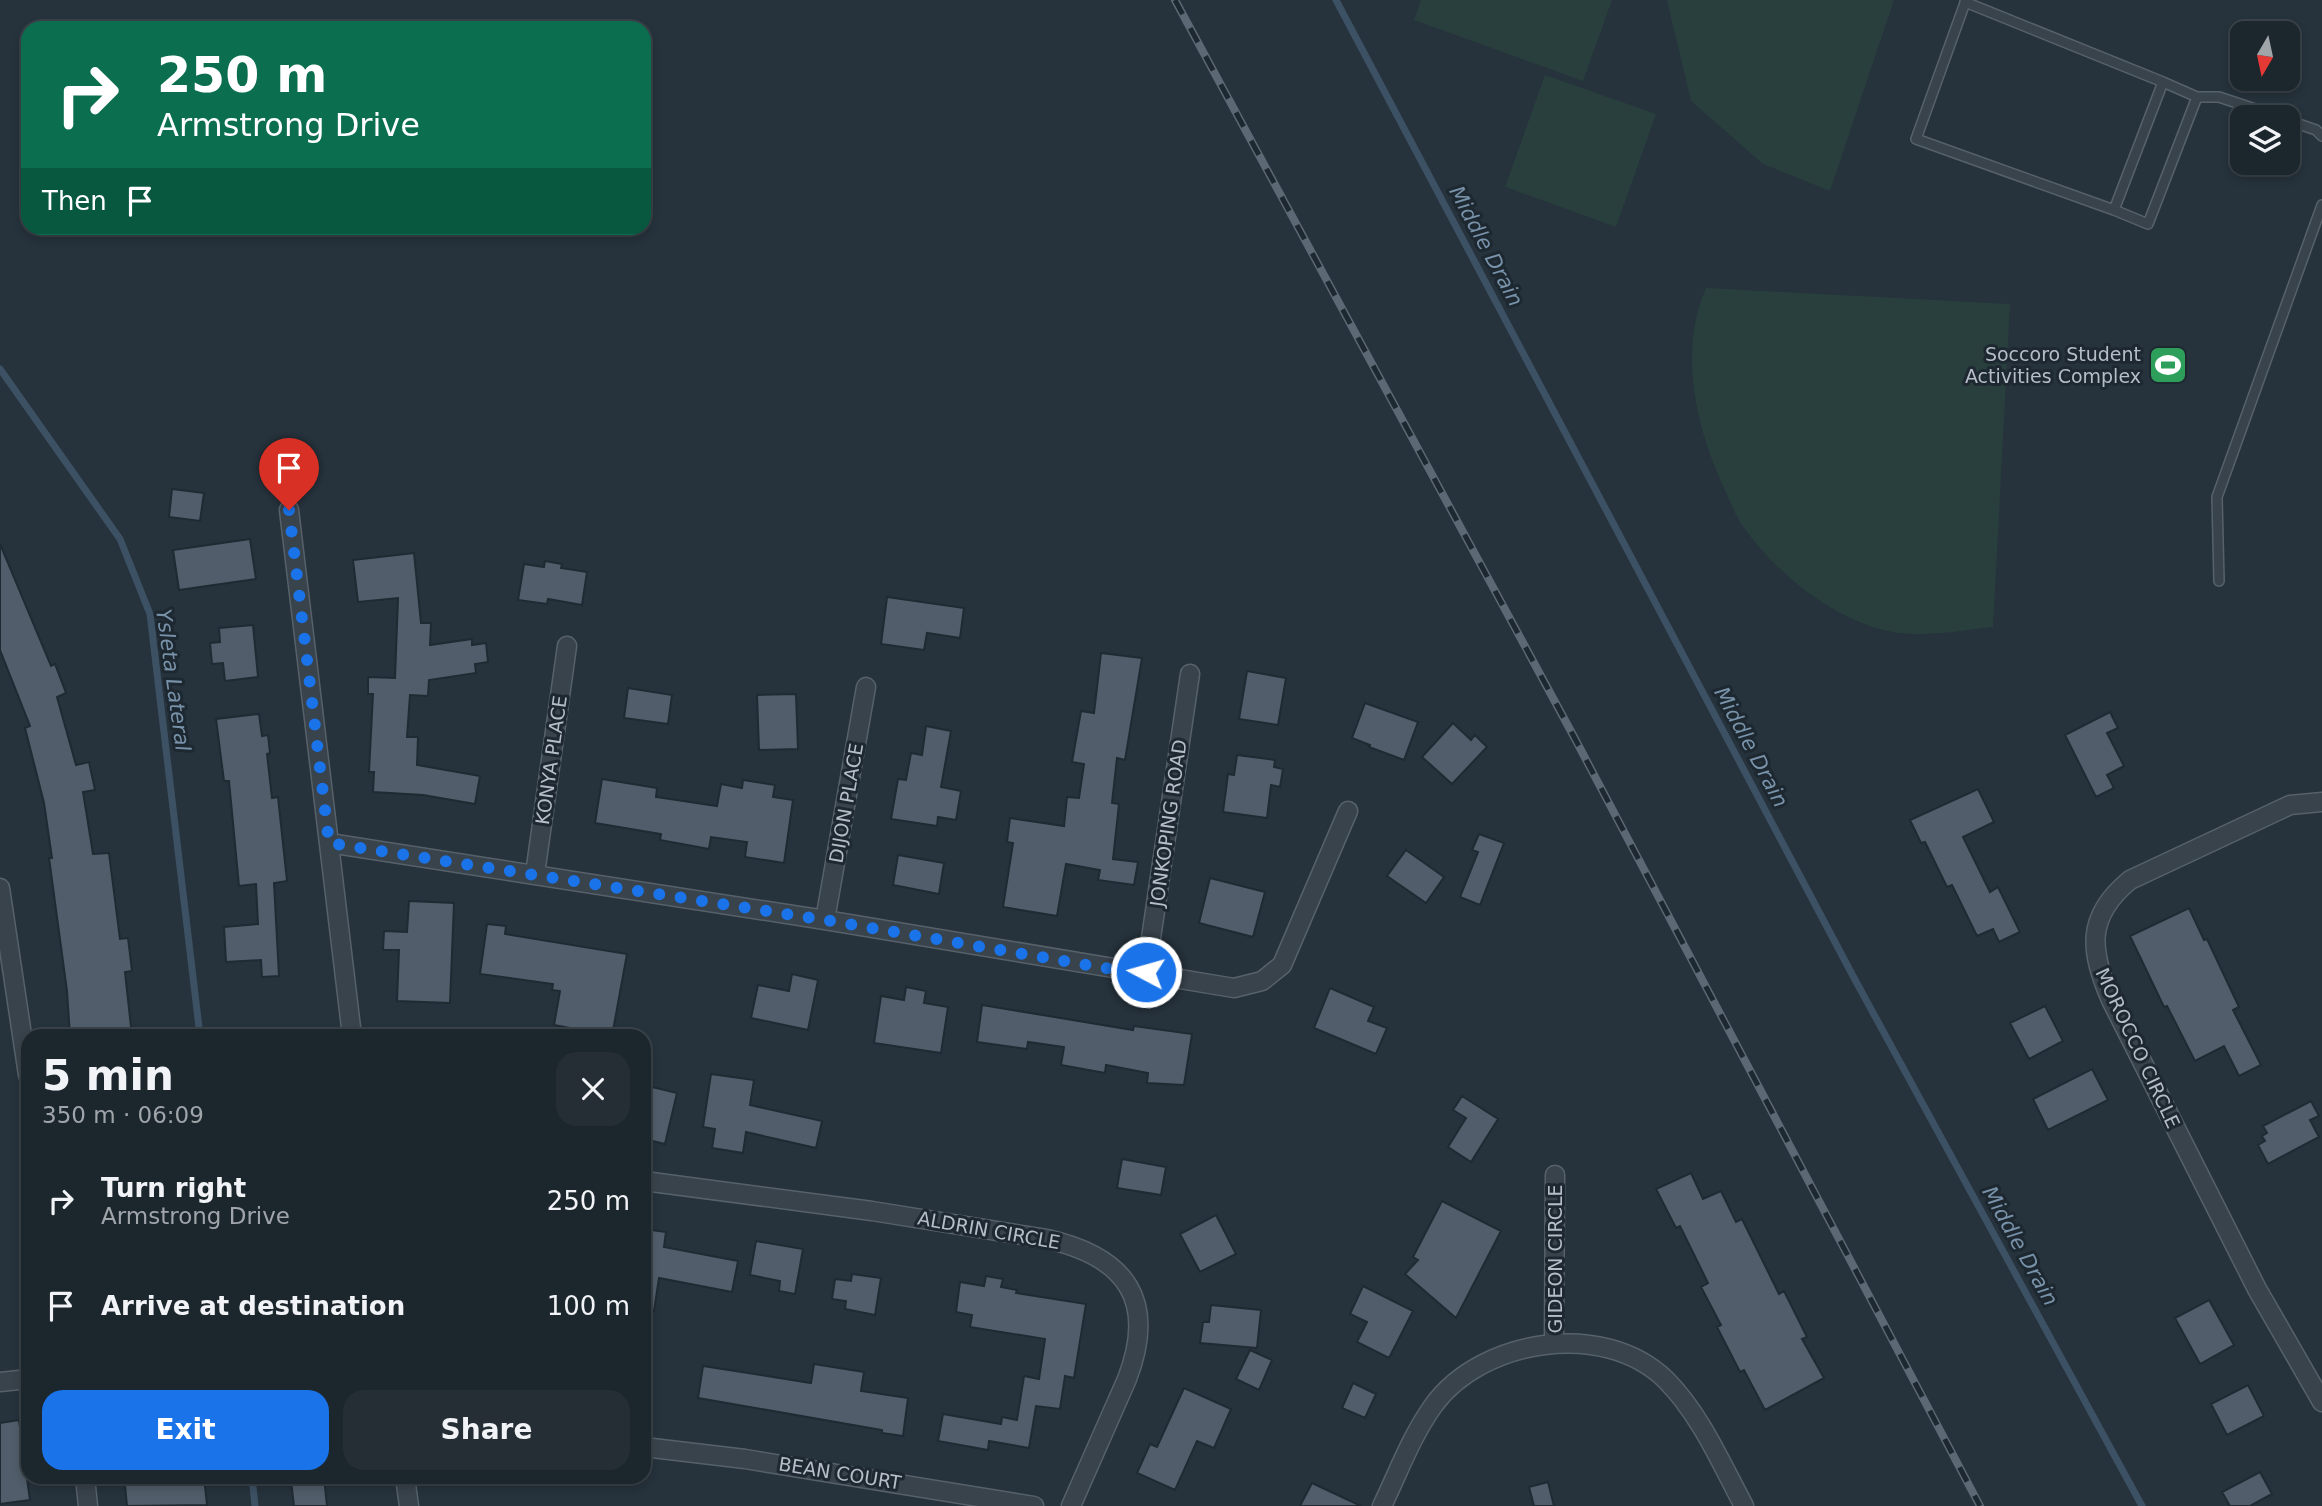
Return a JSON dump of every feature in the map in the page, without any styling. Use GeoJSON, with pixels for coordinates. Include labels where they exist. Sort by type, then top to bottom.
{"type":"FeatureCollection","features":[{"type":"Feature","properties":{"kind":"street"},"geometry":{"type":"LineString","coordinates":[[289,510],[351,1029]]}},
{"type":"Feature","properties":{"kind":"street","name":"KONYA PLACE"},"geometry":{"type":"LineString","coordinates":[[535,874],[567,646]]}},
{"type":"Feature","properties":{"kind":"street","name":"JONKOPING ROAD"},"geometry":{"type":"LineString","coordinates":[[1146,972],[1190,674]]}},
{"type":"Feature","properties":{"kind":"street","name":"DIJON PLACE"},"geometry":{"type":"LineString","coordinates":[[825,920],[866,687]]}},
{"type":"Feature","properties":{"kind":"street","name":"MOROCCO CIRCLE"},"geometry":{"type":"LineString","coordinates":[[2322,802],[2290,805],[2130,880],[2115,892],[2104,907],[2096,927],[2095,950],[2099,972],[2111,1000],[2257,1289],[2322,1402]]}},
{"type":"Feature","properties":{"kind":"street"},"geometry":{"type":"LineString","coordinates":[[329,843],[825,920],[1234,988],[1251,985],[1272,975],[1282,965],[1348,811]]}},
{"type":"Feature","properties":{"kind":"street"},"geometry":{"type":"LineString","coordinates":[[0,888],[21,1029]]}},
{"type":"Feature","properties":{"kind":"street","name":"GIDEON CIRCLE"},"geometry":{"type":"LineString","coordinates":[[1554,1344],[1555,1175]]}},
{"type":"Feature","properties":{"kind":"street","name":"ALDRIN CIRCLE"},"geometry":{"type":"LineString","coordinates":[[651,1182],[872,1211],[1047,1239],[1073,1245],[1104,1261],[1130,1288],[1140,1319],[1139,1337],[1136,1358],[1128,1379],[1071,1506]]}},
{"type":"Feature","properties":{"kind":"street","name":"GIDEON CIRCLE"},"geometry":{"type":"LineString","coordinates":[[1381,1506],[1434,1405],[1459,1378],[1497,1356],[1518,1349],[1574,1343],[1625,1354],[1664,1377],[1688,1404],[1744,1506]]}},
{"type":"Feature","properties":{"kind":"street"},"geometry":{"type":"LineString","coordinates":[[0,1382],[21,1380]]}},
{"type":"Feature","properties":{"kind":"street","name":"BEAN COURT"},"geometry":{"type":"LineString","coordinates":[[651,1448],[745,1458],[1034,1506]]}},
{"type":"Feature","properties":{"kind":"street"},"geometry":{"type":"LineString","coordinates":[[86,1484],[88,1506]]}},
{"type":"Feature","properties":{"kind":"street"},"geometry":{"type":"LineString","coordinates":[[406,1484],[409,1506]]}},
{"type":"Feature","properties":{"kind":"lane"},"geometry":{"type":"LineString","coordinates":[[2197,97],[2148,224],[1916,139],[1966,1],[2197,97],[2219,97],[2243,105]]}},
{"type":"Feature","properties":{"kind":"lane"},"geometry":{"type":"LineString","coordinates":[[2114,210],[2164,82]]}},
{"type":"Feature","properties":{"kind":"lane"},"geometry":{"type":"LineString","coordinates":[[2300,124],[2316,130],[2322,136]]}},
{"type":"Feature","properties":{"kind":"lane"},"geometry":{"type":"LineString","coordinates":[[2219,581],[2217,496],[2322,205]]}},
{"type":"Feature","properties":{"kind":"green space"},"geometry":{"type":"Polygon","coordinates":[[[1421,0],[1612,0],[1583,81],[1414,20],[1421,0]]]}},
{"type":"Feature","properties":{"kind":"green space"},"geometry":{"type":"Polygon","coordinates":[[[1667,0],[1894,0],[1830,191],[1763,164],[1691,101],[1667,0]]]}},
{"type":"Feature","properties":{"kind":"green space"},"geometry":{"type":"Polygon","coordinates":[[[1545,75],[1656,114],[1616,227],[1505,187],[1545,75]]]}},
{"type":"Feature","properties":{"kind":"green space"},"geometry":{"type":"Polygon","coordinates":[[[1706,288],[2010,304],[1993,627],[1920,634],[1876,628],[1836,611],[1800,586],[1767,556],[1738,518],[1714,465],[1699,415],[1692,363],[1693,337],[1706,288]]]}},
{"type":"Feature","properties":{"kind":"building"},"geometry":{"type":"Polygon","coordinates":[[[172,489],[204,493],[200,521],[169,517],[172,489]]]}},
{"type":"Feature","properties":{"kind":"building"},"geometry":{"type":"Polygon","coordinates":[[[250,539],[256,579],[179,590],[173,550],[250,539]]]}},
{"type":"Feature","properties":{"kind":"building"},"geometry":{"type":"Polygon","coordinates":[[[0,544],[51,666],[55,664],[66,693],[57,697],[76,765],[89,762],[95,790],[83,792],[93,854],[109,853],[120,939],[128,938],[132,971],[125,972],[131,1029],[70,1029],[44,803],[25,728],[30,726],[0,650],[0,544]]]}},
{"type":"Feature","properties":{"kind":"building"},"geometry":{"type":"Polygon","coordinates":[[[414,553],[421,623],[431,623],[430,645],[472,639],[472,645],[486,643],[488,662],[475,664],[476,673],[429,680],[428,696],[410,695],[407,737],[418,737],[417,765],[480,776],[475,804],[423,795],[373,792],[374,772],[369,772],[373,694],[368,694],[368,677],[395,678],[398,598],[358,602],[353,560],[414,553]]]}},
{"type":"Feature","properties":{"kind":"building"},"geometry":{"type":"Polygon","coordinates":[[[545,561],[562,564],[561,568],[587,572],[582,605],[548,599],[547,604],[518,600],[524,564],[544,567],[545,561]]]}},
{"type":"Feature","properties":{"kind":"building"},"geometry":{"type":"Polygon","coordinates":[[[887,597],[964,608],[960,638],[927,633],[924,650],[881,644],[887,597]]]}},
{"type":"Feature","properties":{"kind":"building"},"geometry":{"type":"Polygon","coordinates":[[[253,625],[258,677],[225,681],[223,663],[212,664],[210,643],[220,642],[219,628],[253,625]]]}},
{"type":"Feature","properties":{"kind":"building"},"geometry":{"type":"Polygon","coordinates":[[[1101,653],[1142,658],[1125,760],[1117,758],[1112,803],[1119,804],[1113,859],[1138,862],[1134,885],[1098,880],[1100,870],[1066,864],[1057,916],[1003,907],[1013,843],[1007,842],[1010,818],[1064,826],[1067,797],[1079,798],[1084,764],[1072,762],[1081,711],[1094,713],[1101,653]]]}},
{"type":"Feature","properties":{"kind":"building"},"geometry":{"type":"Polygon","coordinates":[[[1247,671],[1286,678],[1278,725],[1239,719],[1247,671]]]}},
{"type":"Feature","properties":{"kind":"building"},"geometry":{"type":"Polygon","coordinates":[[[628,688],[672,695],[668,724],[624,718],[628,688]]]}},
{"type":"Feature","properties":{"kind":"building"},"geometry":{"type":"Polygon","coordinates":[[[796,694],[798,749],[759,750],[757,695],[796,694]]]}},
{"type":"Feature","properties":{"kind":"building"},"geometry":{"type":"Polygon","coordinates":[[[1365,703],[1418,722],[1404,760],[1352,738],[1365,703]]]}},
{"type":"Feature","properties":{"kind":"building"},"geometry":{"type":"Polygon","coordinates":[[[2110,712],[2118,728],[2107,733],[2124,766],[2107,775],[2114,788],[2096,797],[2065,735],[2110,712]]]}},
{"type":"Feature","properties":{"kind":"building"},"geometry":{"type":"Polygon","coordinates":[[[259,714],[262,736],[268,735],[270,753],[267,754],[272,798],[278,797],[287,881],[274,883],[279,976],[262,977],[261,960],[226,962],[224,927],[258,924],[256,884],[239,886],[229,781],[224,781],[216,719],[259,714]]]}},
{"type":"Feature","properties":{"kind":"building"},"geometry":{"type":"Polygon","coordinates":[[[1453,723],[1471,740],[1475,735],[1487,747],[1452,784],[1422,757],[1453,723]]]}},
{"type":"Feature","properties":{"kind":"building"},"geometry":{"type":"Polygon","coordinates":[[[926,726],[951,731],[941,787],[961,791],[956,820],[938,817],[937,826],[891,819],[898,779],[906,780],[911,753],[922,755],[926,726]]]}},
{"type":"Feature","properties":{"kind":"building"},"geometry":{"type":"Polygon","coordinates":[[[1237,755],[1275,760],[1274,767],[1283,769],[1280,787],[1271,785],[1267,818],[1223,812],[1228,774],[1234,775],[1237,755]]]}},
{"type":"Feature","properties":{"kind":"building"},"geometry":{"type":"Polygon","coordinates":[[[602,779],[657,788],[656,797],[717,806],[721,784],[742,788],[743,780],[775,785],[773,797],[793,800],[784,863],[745,857],[747,842],[711,837],[709,849],[660,840],[661,834],[595,823],[602,779]]]}},
{"type":"Feature","properties":{"kind":"building"},"geometry":{"type":"Polygon","coordinates":[[[1978,789],[1994,822],[1963,837],[1990,892],[1998,887],[2020,932],[1999,942],[1993,929],[1977,936],[1952,885],[1947,887],[1925,842],[1921,843],[1910,820],[1978,789]]]}},
{"type":"Feature","properties":{"kind":"building"},"geometry":{"type":"Polygon","coordinates":[[[1479,834],[1504,843],[1480,905],[1460,897],[1478,852],[1472,850],[1479,834]]]}},
{"type":"Feature","properties":{"kind":"building"},"geometry":{"type":"Polygon","coordinates":[[[1406,850],[1444,877],[1426,903],[1387,876],[1406,850]]]}},
{"type":"Feature","properties":{"kind":"building"},"geometry":{"type":"Polygon","coordinates":[[[898,855],[944,863],[939,894],[893,885],[898,855]]]}},
{"type":"Feature","properties":{"kind":"building"},"geometry":{"type":"Polygon","coordinates":[[[1210,878],[1265,892],[1253,937],[1199,923],[1210,878]]]}},
{"type":"Feature","properties":{"kind":"building"},"geometry":{"type":"Polygon","coordinates":[[[409,901],[454,903],[450,1003],[397,1001],[399,950],[383,950],[384,931],[407,932],[409,901]]]}},
{"type":"Feature","properties":{"kind":"building"},"geometry":{"type":"Polygon","coordinates":[[[2189,908],[2239,1007],[2233,1010],[2261,1065],[2239,1076],[2224,1046],[2195,1061],[2167,1006],[2164,1007],[2130,936],[2189,908]]]}},
{"type":"Feature","properties":{"kind":"building"},"geometry":{"type":"Polygon","coordinates":[[[487,924],[506,926],[505,934],[627,954],[613,1029],[575,1029],[554,1025],[560,991],[552,990],[553,984],[480,974],[487,924]]]}},
{"type":"Feature","properties":{"kind":"building"},"geometry":{"type":"Polygon","coordinates":[[[792,974],[818,980],[808,1030],[751,1018],[758,985],[789,991],[792,974]]]}},
{"type":"Feature","properties":{"kind":"building"},"geometry":{"type":"Polygon","coordinates":[[[906,987],[926,991],[924,1003],[948,1007],[941,1053],[874,1043],[881,996],[904,1000],[906,987]]]}},
{"type":"Feature","properties":{"kind":"building"},"geometry":{"type":"Polygon","coordinates":[[[1330,988],[1374,1007],[1368,1021],[1387,1028],[1376,1054],[1314,1028],[1330,988]]]}},
{"type":"Feature","properties":{"kind":"building"},"geometry":{"type":"Polygon","coordinates":[[[982,1005],[1133,1030],[1134,1026],[1192,1034],[1184,1085],[1147,1083],[1148,1073],[1106,1065],[1105,1073],[1061,1065],[1064,1047],[1028,1042],[1027,1049],[977,1042],[982,1005]]]}},
{"type":"Feature","properties":{"kind":"building"},"geometry":{"type":"Polygon","coordinates":[[[2045,1006],[2063,1041],[2029,1059],[2010,1023],[2045,1006]]]}},
{"type":"Feature","properties":{"kind":"building"},"geometry":{"type":"Polygon","coordinates":[[[2092,1069],[2108,1100],[2048,1130],[2033,1099],[2092,1069]]]}},
{"type":"Feature","properties":{"kind":"building"},"geometry":{"type":"Polygon","coordinates":[[[711,1074],[754,1080],[750,1105],[822,1121],[816,1148],[746,1132],[743,1153],[712,1148],[715,1129],[703,1127],[711,1074]]]}},
{"type":"Feature","properties":{"kind":"building"},"geometry":{"type":"Polygon","coordinates":[[[651,1087],[677,1093],[665,1144],[651,1141],[651,1087]]]}},
{"type":"Feature","properties":{"kind":"building"},"geometry":{"type":"Polygon","coordinates":[[[1462,1096],[1498,1119],[1471,1162],[1448,1147],[1466,1118],[1453,1110],[1462,1096]]]}},
{"type":"Feature","properties":{"kind":"building"},"geometry":{"type":"Polygon","coordinates":[[[2311,1101],[2319,1116],[2310,1120],[2319,1137],[2268,1164],[2258,1145],[2265,1141],[2262,1136],[2267,1133],[2263,1126],[2311,1101]]]}},
{"type":"Feature","properties":{"kind":"building"},"geometry":{"type":"Polygon","coordinates":[[[1122,1159],[1166,1167],[1161,1195],[1117,1188],[1122,1159]]]}},
{"type":"Feature","properties":{"kind":"building"},"geometry":{"type":"Polygon","coordinates":[[[1691,1173],[1703,1199],[1721,1191],[1736,1222],[1742,1219],[1779,1294],[1784,1291],[1807,1337],[1802,1339],[1824,1378],[1765,1410],[1744,1370],[1740,1372],[1717,1327],[1721,1325],[1701,1287],[1708,1283],[1680,1226],[1676,1228],[1656,1189],[1691,1173]]]}},
{"type":"Feature","properties":{"kind":"building"},"geometry":{"type":"Polygon","coordinates":[[[1442,1201],[1501,1231],[1456,1318],[1405,1274],[1418,1260],[1413,1257],[1442,1201]]]}},
{"type":"Feature","properties":{"kind":"building"},"geometry":{"type":"Polygon","coordinates":[[[1216,1215],[1236,1254],[1200,1272],[1180,1234],[1216,1215]]]}},
{"type":"Feature","properties":{"kind":"building"},"geometry":{"type":"Polygon","coordinates":[[[651,1230],[666,1232],[664,1247],[738,1261],[732,1292],[659,1278],[654,1311],[651,1311],[651,1230]]]}},
{"type":"Feature","properties":{"kind":"building"},"geometry":{"type":"Polygon","coordinates":[[[756,1241],[803,1249],[795,1294],[779,1291],[780,1281],[750,1275],[756,1241]]]}},
{"type":"Feature","properties":{"kind":"building"},"geometry":{"type":"Polygon","coordinates":[[[852,1274],[881,1278],[875,1315],[845,1309],[846,1301],[832,1299],[835,1279],[851,1281],[852,1274]]]}},
{"type":"Feature","properties":{"kind":"building"},"geometry":{"type":"Polygon","coordinates":[[[986,1276],[1003,1279],[1001,1287],[1017,1290],[1016,1293],[1086,1304],[1074,1378],[1065,1376],[1060,1409],[1036,1406],[1029,1448],[989,1441],[988,1450],[938,1441],[943,1414],[1001,1424],[1002,1417],[1017,1420],[1024,1376],[1039,1379],[1045,1339],[970,1327],[972,1315],[956,1312],[960,1282],[984,1286],[986,1276]]]}},
{"type":"Feature","properties":{"kind":"building"},"geometry":{"type":"Polygon","coordinates":[[[1363,1286],[1413,1311],[1389,1358],[1357,1342],[1367,1322],[1350,1314],[1363,1286]]]}},
{"type":"Feature","properties":{"kind":"building"},"geometry":{"type":"Polygon","coordinates":[[[2209,1300],[2234,1345],[2200,1364],[2175,1318],[2209,1300]]]}},
{"type":"Feature","properties":{"kind":"building"},"geometry":{"type":"Polygon","coordinates":[[[1211,1305],[1261,1310],[1257,1348],[1200,1343],[1203,1322],[1209,1322],[1211,1305]]]}},
{"type":"Feature","properties":{"kind":"building"},"geometry":{"type":"Polygon","coordinates":[[[1250,1350],[1272,1360],[1259,1390],[1236,1379],[1250,1350]]]}},
{"type":"Feature","properties":{"kind":"building"},"geometry":{"type":"Polygon","coordinates":[[[814,1364],[864,1372],[861,1391],[908,1398],[903,1436],[698,1398],[703,1366],[811,1383],[814,1364]]]}},
{"type":"Feature","properties":{"kind":"building"},"geometry":{"type":"Polygon","coordinates":[[[1353,1383],[1376,1394],[1365,1418],[1342,1408],[1353,1383]]]}},
{"type":"Feature","properties":{"kind":"building"},"geometry":{"type":"Polygon","coordinates":[[[2248,1385],[2264,1416],[2227,1435],[2211,1404],[2248,1385]]]}},
{"type":"Feature","properties":{"kind":"building"},"geometry":{"type":"Polygon","coordinates":[[[1184,1388],[1231,1409],[1214,1448],[1197,1441],[1175,1490],[1137,1473],[1150,1444],[1157,1447],[1184,1388]]]}},
{"type":"Feature","properties":{"kind":"building"},"geometry":{"type":"Polygon","coordinates":[[[19,1420],[21,1484],[28,1484],[30,1500],[0,1504],[0,1423],[19,1420]]]}},
{"type":"Feature","properties":{"kind":"building"},"geometry":{"type":"Polygon","coordinates":[[[2260,1472],[2272,1494],[2250,1506],[2230,1506],[2222,1492],[2260,1472]]]}},
{"type":"Feature","properties":{"kind":"building"},"geometry":{"type":"Polygon","coordinates":[[[1548,1482],[1554,1506],[1534,1506],[1529,1487],[1548,1482]]]}},
{"type":"Feature","properties":{"kind":"building"},"geometry":{"type":"Polygon","coordinates":[[[1312,1483],[1361,1506],[1300,1506],[1312,1483]]]}},
{"type":"Feature","properties":{"kind":"building"},"geometry":{"type":"Polygon","coordinates":[[[205,1484],[207,1505],[127,1506],[125,1485],[205,1484]]]}},
{"type":"Feature","properties":{"kind":"building"},"geometry":{"type":"Polygon","coordinates":[[[291,1484],[325,1484],[327,1506],[294,1506],[291,1484]]]}},
{"type":"Feature","properties":{"kind":"waterway","name":"Middle Drain"},"geometry":{"type":"LineString","coordinates":[[1336,0],[1853,976],[2142,1506]]}},
{"type":"Feature","properties":{"kind":"waterway","name":"Ysleta Lateral"},"geometry":{"type":"LineString","coordinates":[[0,369],[120,539],[150,614],[199,1029]]}},
{"type":"Feature","properties":{"kind":"waterway","name":"Ysleta Lateral"},"geometry":{"type":"LineString","coordinates":[[253,1484],[255,1506]]}},
{"type":"Feature","properties":{"kind":"railway"},"geometry":{"type":"LineString","coordinates":[[1175,0],[1573,735],[1980,1506]]}},
{"type":"Feature","properties":{"kind":"place","name":"Soccoro Student Activities Complex"},"geometry":{"type":"Point","coordinates":[2168,365]}},
{"type":"Feature","properties":{"kind":"route"},"geometry":{"type":"LineString","coordinates":[[289,510],[329,843],[825,920],[1105,968],[1146,972]]}}]}
